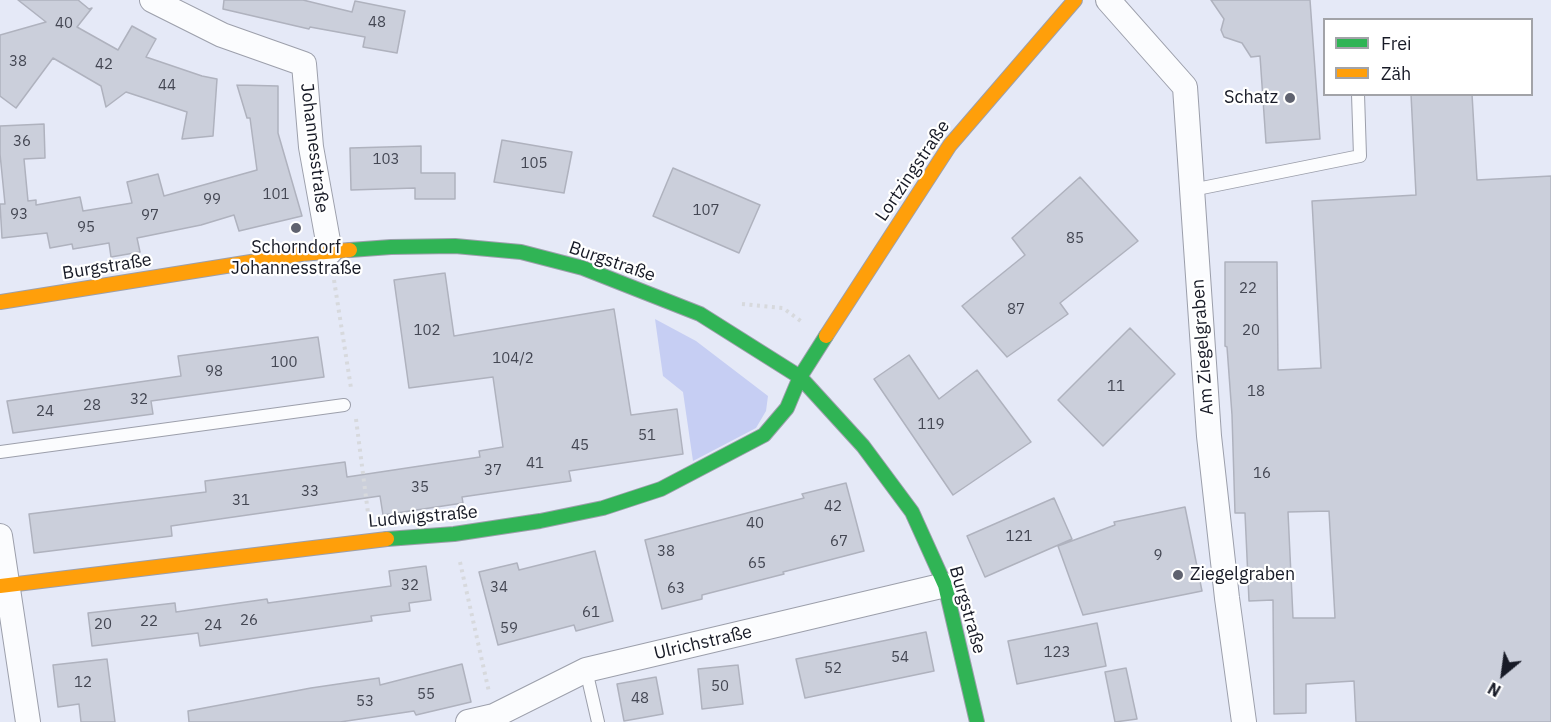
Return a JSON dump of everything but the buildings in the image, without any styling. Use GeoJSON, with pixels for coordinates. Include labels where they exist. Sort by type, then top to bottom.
{"type":"FeatureCollection","features":[{"type":"Feature","properties":{"kind":"street","name":"Johannesstraße"},"geometry":{"type":"LineString","coordinates":[[152,0],[222,36],[304,64],[311,147],[330,252]]}},
{"type":"Feature","properties":{"kind":"street","name":"Lortzingstraße"},"geometry":{"type":"LineString","coordinates":[[801,376],[950,145],[1075,0]]}},
{"type":"Feature","properties":{"kind":"street","name":"Am Ziegelgraben"},"geometry":{"type":"LineString","coordinates":[[1108,0],[1185,87],[1209,436],[1244,722]]}},
{"type":"Feature","properties":{"kind":"street","name":"Burgstraße"},"geometry":{"type":"LineString","coordinates":[[0,302],[301,254],[391,247],[455,246],[521,252],[583,268],[700,314],[801,376],[863,446],[912,512],[945,585],[977,722]]}},
{"type":"Feature","properties":{"kind":"street","name":"Ludwigstraße"},"geometry":{"type":"LineString","coordinates":[[4,585],[372,540],[454,534],[540,521],[603,508],[661,489],[764,435],[787,408],[801,376]]}},
{"type":"Feature","properties":{"kind":"street"},"geometry":{"type":"LineString","coordinates":[[0,536],[4,585],[28,722]]}},
{"type":"Feature","properties":{"kind":"street","name":"Ulrichstraße"},"geometry":{"type":"LineString","coordinates":[[468,722],[494,716],[586,670],[945,585]]}},
{"type":"Feature","properties":{"kind":"lane"},"geometry":{"type":"LineString","coordinates":[[1192,190],[1360,156],[1358,96]]}},
{"type":"Feature","properties":{"kind":"lane"},"geometry":{"type":"LineString","coordinates":[[0,452],[344,405]]}},
{"type":"Feature","properties":{"kind":"lane"},"geometry":{"type":"LineString","coordinates":[[586,670],[598,722]]}},
{"type":"Feature","properties":{"kind":"path"},"geometry":{"type":"LineString","coordinates":[[454,534],[494,716]]}},
{"type":"Feature","properties":{"kind":"shaded area"},"geometry":{"type":"Polygon","coordinates":[[[655,319],[696,341],[768,396],[766,411],[756,428],[693,461],[683,392],[663,376],[655,319]]]}},
{"type":"Feature","properties":{"kind":"traffic: fast"},"geometry":{"type":"LineString","coordinates":[[350,250],[455,246],[521,252],[583,268],[700,314],[800,377],[863,446],[912,512],[945,585],[977,722]]}},
{"type":"Feature","properties":{"kind":"traffic: fast"},"geometry":{"type":"LineString","coordinates":[[387,539],[454,534],[540,521],[603,508],[661,489],[764,435],[787,408],[800,377],[826,336]]}},
{"type":"Feature","properties":{"kind":"traffic: slow"},"geometry":{"type":"LineString","coordinates":[[826,336],[950,145],[1075,0]]}},
{"type":"Feature","properties":{"kind":"traffic: slow"},"geometry":{"type":"LineString","coordinates":[[0,302],[301,254],[350,250]]}},
{"type":"Feature","properties":{"kind":"traffic: slow"},"geometry":{"type":"LineString","coordinates":[[0,586],[387,539]]}},
{"type":"Feature","properties":{"kind":"place","name":"Schatz"},"geometry":{"type":"Point","coordinates":[1290,98]}},
{"type":"Feature","properties":{"kind":"place","name":"Schorndorf Johannesstraße"},"geometry":{"type":"Point","coordinates":[296,228]}},
{"type":"Feature","properties":{"kind":"place","name":"Ziegelgraben"},"geometry":{"type":"Point","coordinates":[1178,575]}}]}
